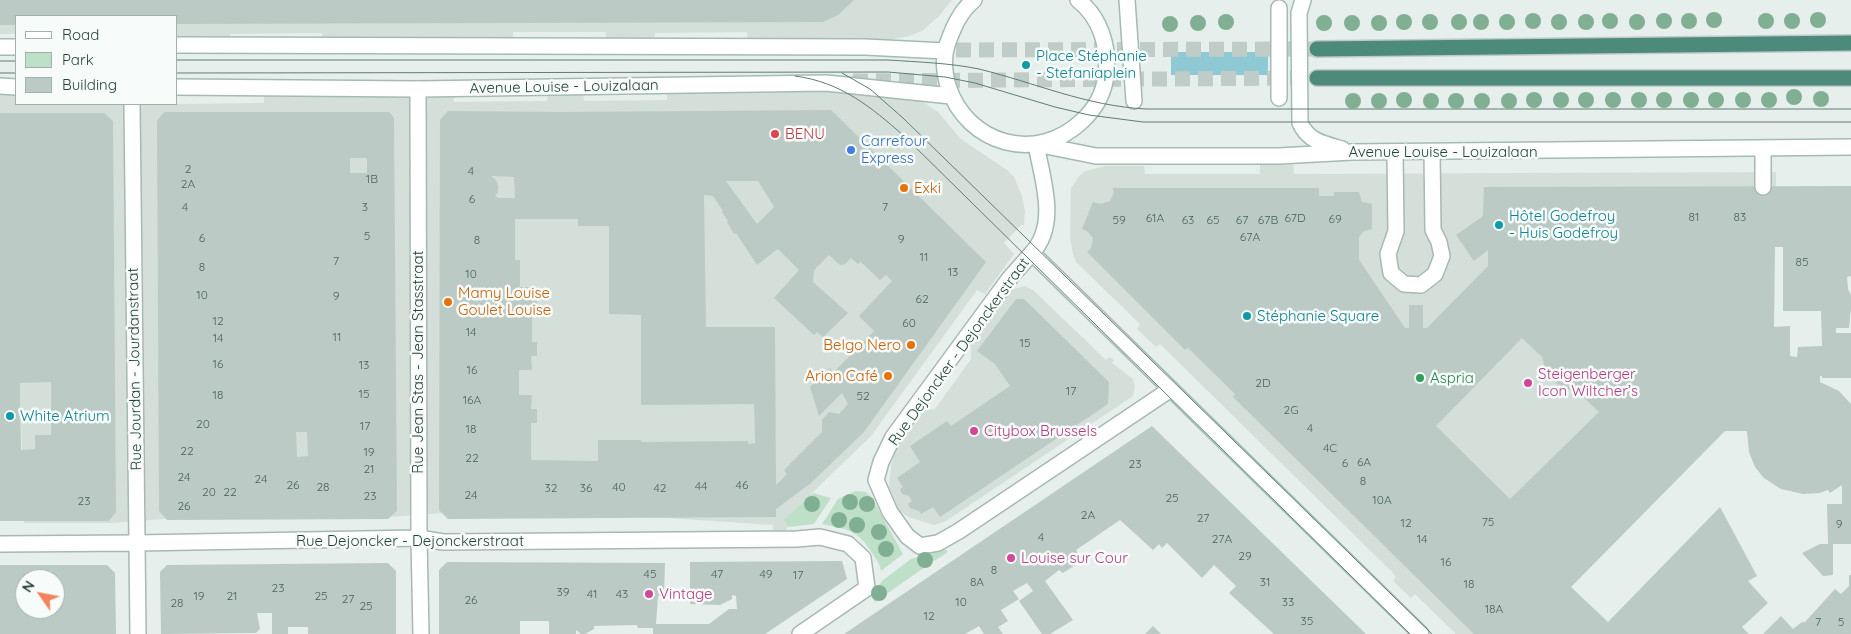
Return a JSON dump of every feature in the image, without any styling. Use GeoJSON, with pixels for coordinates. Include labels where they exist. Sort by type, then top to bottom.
{"type":"FeatureCollection","features":[{"type":"Feature","properties":{"kind":"highway"},"geometry":{"type":"LineString","coordinates":[[1316,48],[1851,43]]}},
{"type":"Feature","properties":{"kind":"highway"},"geometry":{"type":"LineString","coordinates":[[1317,78],[1851,78]]}},
{"type":"Feature","properties":{"kind":"main road"},"geometry":{"type":"LineString","coordinates":[[974,0],[953,26],[945,51],[945,77],[951,96],[966,119],[988,136],[1014,144],[1036,144],[1056,139],[1074,129],[1089,115],[1097,103],[1106,82],[1108,60],[1104,38],[1095,18],[1078,0]]}},
{"type":"Feature","properties":{"kind":"main road"},"geometry":{"type":"LineString","coordinates":[[1128,0],[1136,98]]}},
{"type":"Feature","properties":{"kind":"main road"},"geometry":{"type":"LineString","coordinates":[[1303,0],[1299,13],[1300,123],[1304,132],[1317,142],[1352,152]]}},
{"type":"Feature","properties":{"kind":"main road"},"geometry":{"type":"LineString","coordinates":[[1277,100],[1279,4]]}},
{"type":"Feature","properties":{"kind":"main road"},"geometry":{"type":"LineString","coordinates":[[178,45],[856,47],[945,51]]}},
{"type":"Feature","properties":{"kind":"main road"},"geometry":{"type":"LineString","coordinates":[[0,47],[15,47]]}},
{"type":"Feature","properties":{"kind":"main road","name":"Avenue Louise - Louizalaan"},"geometry":{"type":"LineString","coordinates":[[178,87],[418,90],[826,83],[951,96]]}},
{"type":"Feature","properties":{"kind":"main road"},"geometry":{"type":"LineString","coordinates":[[0,86],[15,86]]}},
{"type":"Feature","properties":{"kind":"main road","name":"Rue Jean Stas - Jean Stasstraat"},"geometry":{"type":"LineString","coordinates":[[418,90],[421,634]]}},
{"type":"Feature","properties":{"kind":"main road","name":"Rue Jourdan - Jourdanstraat"},"geometry":{"type":"LineString","coordinates":[[132,105],[138,634]]}},
{"type":"Feature","properties":{"kind":"main road","name":"Avenue Louise - Louizalaan"},"geometry":{"type":"LineString","coordinates":[[1036,144],[1105,156],[1279,156],[1352,152],[1851,147]]}},
{"type":"Feature","properties":{"kind":"main road","name":"Rue Dejoncker - Dejonckerstraat"},"geometry":{"type":"LineString","coordinates":[[1036,144],[1048,212],[1044,231],[1037,248],[1009,279],[893,437],[881,462],[876,480],[890,512],[907,536],[920,546],[938,543],[959,531],[1171,389]]}},
{"type":"Feature","properties":{"kind":"main road"},"geometry":{"type":"LineString","coordinates":[[1763,149],[1763,187]]}},
{"type":"Feature","properties":{"kind":"main road"},"geometry":{"type":"LineString","coordinates":[[1396,152],[1396,231],[1388,254],[1391,273],[1404,284],[1421,285],[1435,274],[1442,256],[1439,242],[1433,230],[1432,152]]}},
{"type":"Feature","properties":{"kind":"main road"},"geometry":{"type":"LineString","coordinates":[[1032,253],[1421,634]]}},
{"type":"Feature","properties":{"kind":"main road","name":"Rue Dejoncker - Dejonckerstraat"},"geometry":{"type":"LineString","coordinates":[[0,544],[420,538],[443,542],[820,538],[848,544],[863,558],[867,588],[800,634]]}},
{"type":"Feature","properties":{"kind":"shaded area"},"geometry":{"type":"Polygon","coordinates":[[[0,0],[952,0],[939,16],[922,31],[909,36],[888,40],[748,40],[747,32],[655,33],[654,40],[606,40],[606,32],[513,32],[513,41],[324,41],[322,33],[230,34],[230,42],[178,42],[178,15],[15,15],[15,34],[0,34],[0,0]]]}},
{"type":"Feature","properties":{"kind":"shaded area"},"geometry":{"type":"Polygon","coordinates":[[[667,92],[891,92],[917,98],[938,112],[961,139],[1007,170],[1014,177],[1022,196],[1025,211],[1024,226],[1022,224],[1004,243],[1014,254],[985,294],[977,290],[871,436],[783,521],[788,527],[786,530],[773,532],[773,525],[637,516],[443,513],[390,517],[162,519],[113,523],[24,523],[20,383],[0,287],[0,95],[15,95],[15,105],[264,103],[264,94],[453,93],[454,102],[547,101],[548,93],[583,93],[584,101],[667,100],[667,92]]]}},
{"type":"Feature","properties":{"kind":"shaded area"},"geometry":{"type":"Polygon","coordinates":[[[1260,165],[1293,165],[1294,174],[1776,172],[1776,187],[1720,389],[1571,587],[1597,634],[1456,634],[1415,594],[1411,598],[1393,581],[1396,576],[1160,344],[1156,347],[1137,329],[1140,324],[1076,262],[1070,238],[1071,188],[1080,175],[1086,171],[1105,166],[1144,166],[1145,174],[1260,174],[1260,165]]]}},
{"type":"Feature","properties":{"kind":"shaded area"},"geometry":{"type":"Polygon","coordinates":[[[1025,286],[1033,290],[1106,360],[1109,357],[1114,360],[1112,363],[1133,379],[1135,387],[1133,396],[946,521],[934,525],[908,517],[900,511],[889,486],[891,466],[896,449],[924,410],[935,409],[971,359],[971,347],[1009,292],[1025,286]]]}},
{"type":"Feature","properties":{"kind":"green space"},"geometry":{"type":"Polygon","coordinates":[[[856,491],[866,492],[872,498],[903,554],[881,571],[878,562],[867,545],[857,535],[845,529],[822,524],[838,499],[856,491]]]}},
{"type":"Feature","properties":{"kind":"green space"},"geometry":{"type":"Polygon","coordinates":[[[813,493],[831,498],[814,524],[788,527],[783,520],[813,493]]]}},
{"type":"Feature","properties":{"kind":"green space"},"geometry":{"type":"Polygon","coordinates":[[[947,550],[947,553],[934,561],[931,558],[929,560],[931,563],[875,602],[871,596],[883,580],[911,559],[947,550]]]}},
{"type":"Feature","properties":{"kind":"water"},"geometry":{"type":"Polygon","coordinates":[[[1171,52],[1268,52],[1268,75],[1171,75],[1171,52]]]}},
{"type":"Feature","properties":{"kind":"building"},"geometry":{"type":"Polygon","coordinates":[[[0,0],[854,0],[838,15],[823,22],[178,24],[178,15],[15,15],[15,25],[0,25],[0,0]]]}},
{"type":"Feature","properties":{"kind":"building"},"geometry":{"type":"Polygon","coordinates":[[[831,110],[986,262],[864,432],[811,483],[776,509],[776,517],[448,519],[439,510],[440,120],[448,111],[831,110]],[[491,176],[496,180],[498,192],[495,196],[499,198],[515,198],[514,177],[491,176]],[[726,181],[757,224],[774,207],[758,181],[726,181]],[[704,195],[706,327],[775,327],[776,485],[787,474],[784,470],[822,432],[822,420],[829,412],[839,414],[848,404],[842,393],[819,416],[810,387],[830,368],[833,373],[874,331],[859,316],[892,281],[886,275],[880,280],[861,262],[858,264],[851,258],[845,264],[840,265],[829,255],[814,270],[813,282],[848,313],[823,337],[817,332],[814,335],[774,298],[799,270],[778,249],[757,265],[736,233],[734,234],[713,196],[704,195]],[[515,219],[515,260],[520,260],[520,287],[532,287],[531,301],[537,301],[537,315],[532,315],[532,342],[537,342],[537,356],[531,356],[532,370],[519,370],[519,395],[532,395],[531,409],[537,409],[537,423],[531,423],[531,460],[598,461],[598,440],[641,440],[641,442],[748,441],[748,444],[755,443],[754,404],[641,405],[641,315],[609,314],[609,226],[578,226],[578,219],[515,219]]]}},
{"type":"Feature","properties":{"kind":"building"},"geometry":{"type":"Polygon","coordinates":[[[164,112],[389,112],[394,118],[397,511],[388,519],[167,520],[159,511],[157,121],[164,112]],[[350,158],[350,173],[367,173],[367,158],[350,158]],[[296,432],[297,457],[308,456],[307,432],[296,432]]]}},
{"type":"Feature","properties":{"kind":"building"},"geometry":{"type":"Polygon","coordinates":[[[0,113],[104,113],[113,121],[116,512],[109,521],[0,521],[0,113]],[[51,382],[20,383],[21,450],[35,449],[35,435],[51,435],[51,382]]]}},
{"type":"Feature","properties":{"kind":"building"},"geometry":{"type":"Polygon","coordinates":[[[1851,186],[1851,276],[1847,277],[1848,289],[1851,295],[1849,328],[1836,328],[1836,333],[1851,333],[1851,378],[1822,378],[1820,376],[1820,382],[1839,391],[1851,404],[1851,544],[1833,544],[1833,575],[1823,576],[1802,553],[1820,544],[1828,544],[1827,504],[1842,504],[1842,485],[1830,493],[1828,490],[1819,493],[1803,494],[1781,489],[1764,478],[1755,467],[1749,452],[1747,431],[1725,431],[1571,587],[1608,622],[1720,507],[1757,576],[1748,581],[1768,603],[1742,627],[1749,634],[1474,634],[1233,397],[1235,394],[1188,348],[1185,350],[1087,252],[1091,248],[1093,238],[1082,229],[1093,202],[1101,204],[1110,201],[1114,193],[1113,188],[1319,188],[1319,196],[1334,196],[1334,192],[1359,192],[1362,202],[1372,204],[1372,229],[1364,231],[1359,237],[1359,260],[1405,328],[1409,328],[1409,305],[1423,305],[1423,328],[1427,328],[1488,266],[1488,250],[1474,261],[1456,235],[1483,216],[1484,187],[1851,186]],[[1775,247],[1774,327],[1790,326],[1790,356],[1797,357],[1798,347],[1822,346],[1821,311],[1783,311],[1783,247],[1775,247]],[[1522,338],[1436,426],[1510,499],[1599,412],[1579,393],[1568,390],[1553,381],[1545,368],[1542,357],[1522,338]]]}},
{"type":"Feature","properties":{"kind":"building"},"geometry":{"type":"Polygon","coordinates":[[[1016,299],[1024,299],[1109,382],[1108,404],[940,517],[933,507],[921,514],[919,511],[910,508],[908,504],[912,501],[909,496],[902,494],[900,489],[903,487],[897,478],[920,462],[910,446],[947,421],[951,426],[1010,386],[995,364],[977,351],[1016,299]]]}},
{"type":"Feature","properties":{"kind":"building"},"geometry":{"type":"Polygon","coordinates":[[[1152,426],[1366,634],[1274,634],[1229,593],[1236,586],[1214,565],[1202,578],[1167,543],[1162,548],[1159,544],[1153,550],[1120,520],[1076,550],[1083,560],[1063,573],[1059,570],[1045,581],[1073,620],[1050,634],[1042,634],[1019,601],[1033,591],[1027,583],[1013,591],[1019,599],[1001,610],[1008,621],[998,627],[1003,634],[984,634],[979,626],[965,634],[844,634],[1152,426]]]}},
{"type":"Feature","properties":{"kind":"building"},"geometry":{"type":"Polygon","coordinates":[[[842,561],[847,579],[765,634],[653,634],[653,628],[638,628],[637,625],[594,626],[594,629],[585,634],[581,634],[576,630],[576,634],[549,634],[549,621],[520,621],[520,634],[439,634],[439,570],[447,562],[665,563],[664,595],[658,596],[656,624],[709,624],[729,609],[737,609],[736,596],[732,595],[732,599],[720,605],[690,604],[690,562],[842,561]]]}},
{"type":"Feature","properties":{"kind":"building"},"geometry":{"type":"Polygon","coordinates":[[[388,563],[396,571],[396,634],[308,634],[308,627],[288,627],[288,634],[272,634],[272,613],[257,613],[260,629],[256,633],[161,634],[160,572],[167,565],[388,563]]]}},
{"type":"Feature","properties":{"kind":"building"},"geometry":{"type":"Polygon","coordinates":[[[0,565],[107,565],[115,573],[116,634],[0,634],[0,565]]]}},
{"type":"Feature","properties":{"kind":"building"},"geometry":{"type":"Polygon","coordinates":[[[1849,575],[1851,575],[1851,634],[1763,634],[1781,616],[1793,629],[1802,622],[1805,622],[1835,589],[1841,594],[1849,586],[1849,575]]]}},
{"type":"Feature","properties":{"kind":"building"},"geometry":{"type":"Polygon","coordinates":[[[1153,626],[1161,634],[1145,634],[1153,626]]]}},
{"type":"Feature","properties":{"kind":"tunnel"},"geometry":{"type":"LineString","coordinates":[[933,50],[1317,49]]}},
{"type":"Feature","properties":{"kind":"tunnel"},"geometry":{"type":"LineString","coordinates":[[853,81],[1317,78]]}},
{"type":"Feature","properties":{"kind":"tram line"},"geometry":{"type":"LineString","coordinates":[[178,60],[888,60],[945,64],[979,69],[1082,99],[1146,109],[1851,109]]}},
{"type":"Feature","properties":{"kind":"tram line"},"geometry":{"type":"LineString","coordinates":[[0,61],[15,61]]}},
{"type":"Feature","properties":{"kind":"tram line"},"geometry":{"type":"LineString","coordinates":[[178,73],[888,72],[945,77],[975,83],[1089,115],[1143,122],[1851,122]]}},
{"type":"Feature","properties":{"kind":"tram line"},"geometry":{"type":"LineString","coordinates":[[0,73],[15,73]]}},
{"type":"Feature","properties":{"kind":"tram line"},"geometry":{"type":"LineString","coordinates":[[842,73],[870,89],[903,118],[1432,634]]}},
{"type":"Feature","properties":{"kind":"tram line"},"geometry":{"type":"LineString","coordinates":[[795,76],[827,84],[854,97],[880,115],[904,136],[1410,634]]}},
{"type":"Feature","properties":{"kind":"place","name":"Place Stéphanie - Stefaniaplein"},"geometry":{"type":"Point","coordinates":[1026,65]}},
{"type":"Feature","properties":{"kind":"place","name":"BENU"},"geometry":{"type":"Point","coordinates":[775,134]}},
{"type":"Feature","properties":{"kind":"place","name":"Carrefour Express"},"geometry":{"type":"Point","coordinates":[851,150]}},
{"type":"Feature","properties":{"kind":"place","name":"Exki"},"geometry":{"type":"Point","coordinates":[904,188]}},
{"type":"Feature","properties":{"kind":"place","name":"Hôtel Godefroy - Huis Godefroy"},"geometry":{"type":"Point","coordinates":[1499,225]}},
{"type":"Feature","properties":{"kind":"place","name":"Mamy Louise Goulet Louise"},"geometry":{"type":"Point","coordinates":[448,302]}},
{"type":"Feature","properties":{"kind":"place","name":"Stéphanie Square"},"geometry":{"type":"Point","coordinates":[1247,316]}},
{"type":"Feature","properties":{"kind":"place","name":"Belgo Nero"},"geometry":{"type":"Point","coordinates":[911,345]}},
{"type":"Feature","properties":{"kind":"place","name":"Arion Café"},"geometry":{"type":"Point","coordinates":[888,376]}},
{"type":"Feature","properties":{"kind":"place","name":"Aspria"},"geometry":{"type":"Point","coordinates":[1420,378]}},
{"type":"Feature","properties":{"kind":"place","name":"Steigenberger Icon Wiltcher’s"},"geometry":{"type":"Point","coordinates":[1528,383]}},
{"type":"Feature","properties":{"kind":"place","name":"White Atrium"},"geometry":{"type":"Point","coordinates":[10,416]}},
{"type":"Feature","properties":{"kind":"place","name":"Citybox Brussels"},"geometry":{"type":"Point","coordinates":[974,431]}},
{"type":"Feature","properties":{"kind":"place","name":"Louise sur Cour"},"geometry":{"type":"Point","coordinates":[1011,558]}},
{"type":"Feature","properties":{"kind":"place","name":"Vintage"},"geometry":{"type":"Point","coordinates":[649,594]}}]}
